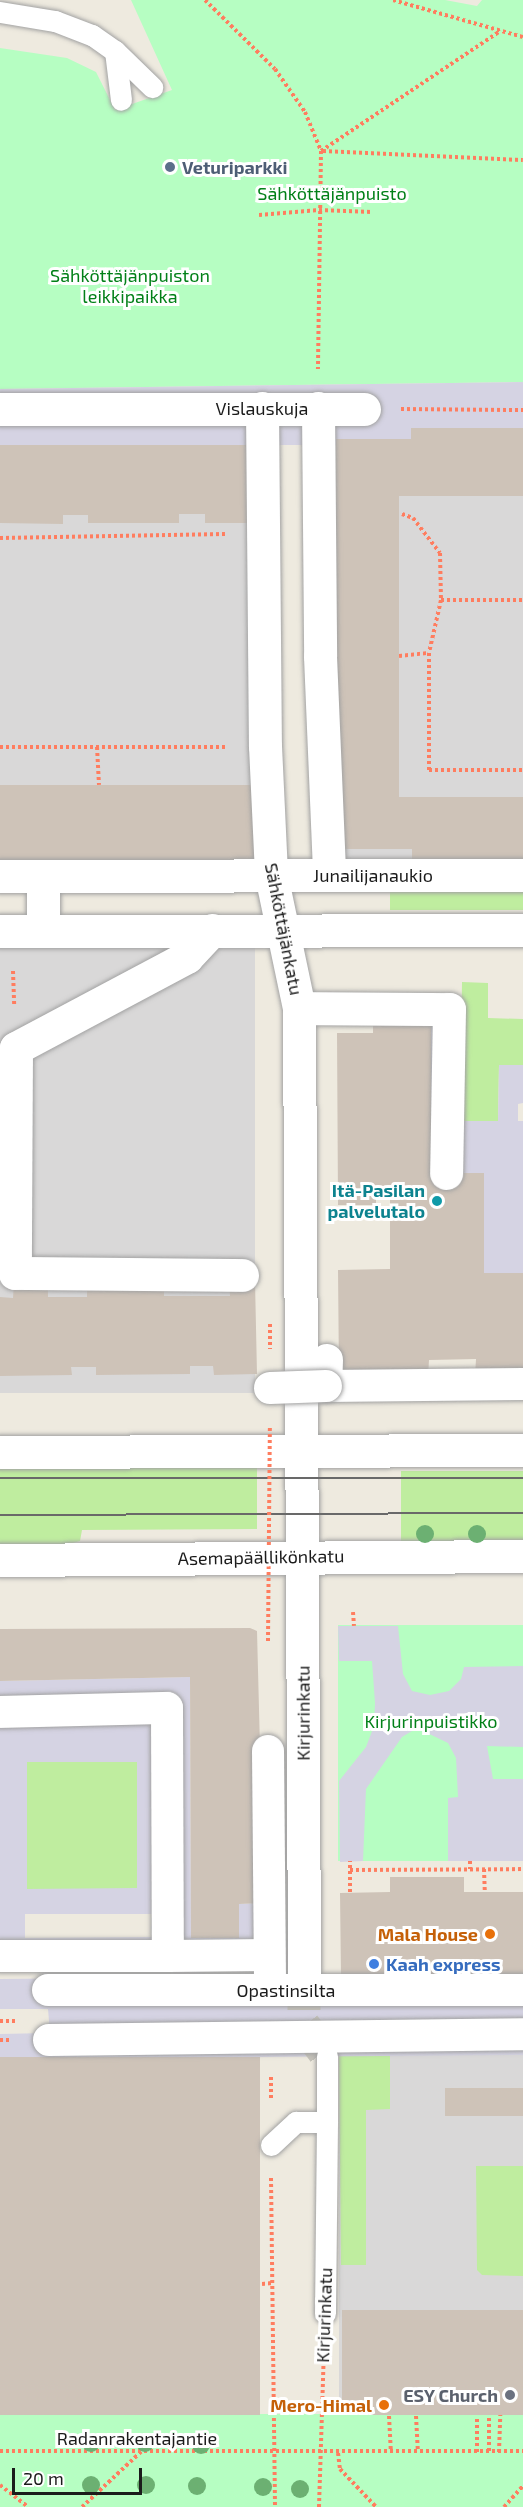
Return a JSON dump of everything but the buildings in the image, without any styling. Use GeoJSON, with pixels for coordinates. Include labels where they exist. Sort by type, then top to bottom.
{"type":"FeatureCollection","features":[{"type":"Feature","properties":{"kind":"street","name":"Sähköttäjänkatu"},"geometry":{"type":"LineString","coordinates":[[262,408],[265,747],[271,876],[299,1008],[301,1450]]}},
{"type":"Feature","properties":{"kind":"street"},"geometry":{"type":"LineString","coordinates":[[318,408],[320,656],[329,875]]}},
{"type":"Feature","properties":{"kind":"street","name":"Vislauskuja"},"geometry":{"type":"LineString","coordinates":[[0,409],[364,409]]}},
{"type":"Feature","properties":{"kind":"street","name":"Junailijanaukio"},"geometry":{"type":"LineString","coordinates":[[0,876],[523,875]]}},
{"type":"Feature","properties":{"kind":"street"},"geometry":{"type":"LineString","coordinates":[[43,876],[43,931]]}},
{"type":"Feature","properties":{"kind":"street"},"geometry":{"type":"LineString","coordinates":[[212,930],[187,957],[16,1048],[15,1273],[242,1275]]}},
{"type":"Feature","properties":{"kind":"street"},"geometry":{"type":"LineString","coordinates":[[0,931],[523,930]]}},
{"type":"Feature","properties":{"kind":"street"},"geometry":{"type":"LineString","coordinates":[[299,1008],[449,1009],[446,1173]]}},
{"type":"Feature","properties":{"kind":"street"},"geometry":{"type":"LineString","coordinates":[[270,1388],[327,1373],[523,1384]]}},
{"type":"Feature","properties":{"kind":"street","name":"Kirjurinkatu"},"geometry":{"type":"LineString","coordinates":[[301,1450],[304,1977]]}},
{"type":"Feature","properties":{"kind":"street"},"geometry":{"type":"LineString","coordinates":[[0,1452],[523,1450]]}},
{"type":"Feature","properties":{"kind":"street","name":"Asemapäällikönkatu"},"geometry":{"type":"LineString","coordinates":[[0,1560],[523,1556]]}},
{"type":"Feature","properties":{"kind":"street"},"geometry":{"type":"LineString","coordinates":[[0,1712],[167,1708],[168,1956]]}},
{"type":"Feature","properties":{"kind":"street","name":"Kirjurinkatu"},"geometry":{"type":"LineString","coordinates":[[268,1751],[271,2047]]}},
{"type":"Feature","properties":{"kind":"street"},"geometry":{"type":"LineString","coordinates":[[0,1956],[168,1956],[269,1974]]}},
{"type":"Feature","properties":{"kind":"street","name":"Opastinsilta"},"geometry":{"type":"LineString","coordinates":[[271,2047],[56,2040],[56,1990],[269,1974],[476,1990],[523,1990]]}},
{"type":"Feature","properties":{"kind":"street"},"geometry":{"type":"LineString","coordinates":[[476,1990],[478,2035]]}},
{"type":"Feature","properties":{"kind":"street"},"geometry":{"type":"LineString","coordinates":[[271,2047],[523,2034]]}},
{"type":"Feature","properties":{"kind":"lane"},"geometry":{"type":"LineString","coordinates":[[0,12],[55,21],[92,35],[115,51],[152,87]]}},
{"type":"Feature","properties":{"kind":"lane"},"geometry":{"type":"LineString","coordinates":[[115,51],[121,100]]}},
{"type":"Feature","properties":{"kind":"lane","name":"Kirjurinkatu"},"geometry":{"type":"LineString","coordinates":[[325,2313],[327,2056]]}},
{"type":"Feature","properties":{"kind":"lane"},"geometry":{"type":"LineString","coordinates":[[271,2145],[296,2122],[327,2122]]}},
{"type":"Feature","properties":{"kind":"path"},"geometry":{"type":"LineString","coordinates":[[205,0],[275,69],[305,112],[321,151],[318,408]]}},
{"type":"Feature","properties":{"kind":"path"},"geometry":{"type":"LineString","coordinates":[[393,0],[523,37]]}},
{"type":"Feature","properties":{"kind":"path"},"geometry":{"type":"LineString","coordinates":[[321,151],[500,31]]}},
{"type":"Feature","properties":{"kind":"path"},"geometry":{"type":"LineString","coordinates":[[321,151],[523,160]]}},
{"type":"Feature","properties":{"kind":"path"},"geometry":{"type":"LineString","coordinates":[[259,215],[319,210],[372,212]]}},
{"type":"Feature","properties":{"kind":"path"},"geometry":{"type":"LineString","coordinates":[[364,409],[523,410]]}},
{"type":"Feature","properties":{"kind":"path"},"geometry":{"type":"LineString","coordinates":[[402,514],[413,518],[440,553],[441,600],[429,652],[429,770],[523,770]]}},
{"type":"Feature","properties":{"kind":"path"},"geometry":{"type":"LineString","coordinates":[[0,538],[263,533]]}},
{"type":"Feature","properties":{"kind":"path"},"geometry":{"type":"LineString","coordinates":[[441,600],[523,600]]}},
{"type":"Feature","properties":{"kind":"path"},"geometry":{"type":"LineString","coordinates":[[399,656],[429,652]]}},
{"type":"Feature","properties":{"kind":"path"},"geometry":{"type":"LineString","coordinates":[[0,747],[265,747]]}},
{"type":"Feature","properties":{"kind":"path"},"geometry":{"type":"LineString","coordinates":[[97,747],[99,785]]}},
{"type":"Feature","properties":{"kind":"path"},"geometry":{"type":"LineString","coordinates":[[13,967],[16,1048]]}},
{"type":"Feature","properties":{"kind":"path"},"geometry":{"type":"LineString","coordinates":[[268,1641],[270,1324]]}},
{"type":"Feature","properties":{"kind":"path"},"geometry":{"type":"LineString","coordinates":[[353,1611],[354,1626]]}},
{"type":"Feature","properties":{"kind":"path"},"geometry":{"type":"LineString","coordinates":[[350,1861],[350,1892]]}},
{"type":"Feature","properties":{"kind":"path"},"geometry":{"type":"LineString","coordinates":[[470,1861],[470,1869]]}},
{"type":"Feature","properties":{"kind":"path"},"geometry":{"type":"LineString","coordinates":[[484,1869],[485,1892]]}},
{"type":"Feature","properties":{"kind":"path"},"geometry":{"type":"LineString","coordinates":[[350,1870],[523,1869]]}},
{"type":"Feature","properties":{"kind":"path"},"geometry":{"type":"LineString","coordinates":[[271,2145],[275,2507]]}},
{"type":"Feature","properties":{"kind":"path"},"geometry":{"type":"LineString","coordinates":[[262,2284],[273,2283]]}},
{"type":"Feature","properties":{"kind":"path","name":"Kirjurinkatu"},"geometry":{"type":"LineString","coordinates":[[319,2507],[325,2313]]}},
{"type":"Feature","properties":{"kind":"path"},"geometry":{"type":"LineString","coordinates":[[489,2415],[489,2451]]}},
{"type":"Feature","properties":{"kind":"path"},"geometry":{"type":"LineString","coordinates":[[499,2452],[500,2415]]}},
{"type":"Feature","properties":{"kind":"path"},"geometry":{"type":"LineString","coordinates":[[389,2416],[391,2452]]}},
{"type":"Feature","properties":{"kind":"path"},"geometry":{"type":"LineString","coordinates":[[416,2416],[418,2452]]}},
{"type":"Feature","properties":{"kind":"path"},"geometry":{"type":"LineString","coordinates":[[477,2416],[477,2452]]}},
{"type":"Feature","properties":{"kind":"path"},"geometry":{"type":"LineString","coordinates":[[82,2507],[143,2450]]}},
{"type":"Feature","properties":{"kind":"path","name":"Radanrakentajantie"},"geometry":{"type":"LineString","coordinates":[[0,2451],[523,2451]]}},
{"type":"Feature","properties":{"kind":"path"},"geometry":{"type":"LineString","coordinates":[[338,2452],[340,2469],[376,2507]]}},
{"type":"Feature","properties":{"kind":"path"},"geometry":{"type":"LineString","coordinates":[[0,2485],[28,2507]]}},
{"type":"Feature","properties":{"kind":"path"},"geometry":{"type":"LineString","coordinates":[[504,2507],[523,2486]]}},
{"type":"Feature","properties":{"kind":"shaded area"},"geometry":{"type":"Polygon","coordinates":[[[523,382],[523,428],[412,428],[411,439],[336,439],[336,445],[0,445],[0,389],[523,382]]]}},
{"type":"Feature","properties":{"kind":"shaded area"},"geometry":{"type":"Polygon","coordinates":[[[336,428],[523,428],[523,867],[336,867],[336,428]]]}},
{"type":"Feature","properties":{"kind":"shaded area"},"geometry":{"type":"Polygon","coordinates":[[[0,432],[253,432],[253,868],[0,868],[0,432]]]}},
{"type":"Feature","properties":{"kind":"shaded area"},"geometry":{"type":"Polygon","coordinates":[[[0,942],[255,942],[255,1393],[0,1393],[0,942]]]}},
{"type":"Feature","properties":{"kind":"shaded area"},"geometry":{"type":"Polygon","coordinates":[[[431,1020],[461,1021],[460,1121],[498,1121],[499,1065],[523,1065],[523,1103],[518,1104],[518,1121],[523,1121],[523,1273],[484,1273],[484,1173],[431,1173],[431,1020]]]}},
{"type":"Feature","properties":{"kind":"shaded area"},"geometry":{"type":"Polygon","coordinates":[[[338,1626],[398,1626],[403,1674],[412,1691],[430,1695],[449,1691],[461,1679],[464,1667],[523,1666],[523,1747],[487,1746],[493,1779],[523,1779],[523,1861],[448,1861],[448,1798],[458,1797],[456,1758],[448,1743],[417,1728],[402,1737],[366,1789],[363,1861],[340,1862],[339,1781],[366,1747],[374,1726],[375,1703],[372,1661],[339,1661],[338,1626]]]}},
{"type":"Feature","properties":{"kind":"shaded area"},"geometry":{"type":"Polygon","coordinates":[[[190,1677],[191,1937],[238,1938],[239,1904],[264,1903],[270,1967],[0,1970],[0,1681],[190,1677]],[[27,1762],[27,1889],[137,1888],[137,1762],[27,1762]],[[25,1914],[25,1938],[155,1937],[151,1928],[154,1914],[25,1914]]]}},
{"type":"Feature","properties":{"kind":"shaded area"},"geometry":{"type":"Polygon","coordinates":[[[523,1974],[523,2055],[0,2059],[0,2034],[48,2033],[49,2021],[48,2009],[0,2009],[0,1979],[523,1974]]]}},
{"type":"Feature","properties":{"kind":"shaded area"},"geometry":{"type":"Polygon","coordinates":[[[339,2055],[523,2055],[523,2415],[339,2415],[339,2055]]]}},
{"type":"Feature","properties":{"kind":"green space","name":"Sähköttäjänpuisto"},"geometry":{"type":"Polygon","coordinates":[[[131,0],[445,0],[477,6],[482,0],[523,0],[523,382],[0,389],[0,48],[67,58],[96,72],[115,110],[172,90],[131,0]]]}},
{"type":"Feature","properties":{"kind":"green space"},"geometry":{"type":"Polygon","coordinates":[[[390,891],[523,891],[523,910],[390,910],[390,891]]]}},
{"type":"Feature","properties":{"kind":"green space"},"geometry":{"type":"Polygon","coordinates":[[[462,982],[488,983],[488,1018],[523,1019],[523,1065],[499,1065],[498,1121],[460,1121],[462,982]]]}},
{"type":"Feature","properties":{"kind":"green space"},"geometry":{"type":"Polygon","coordinates":[[[0,1467],[257,1468],[257,1529],[82,1530],[80,1541],[48,1550],[0,1551],[0,1467]]]}},
{"type":"Feature","properties":{"kind":"green space"},"geometry":{"type":"Polygon","coordinates":[[[401,1471],[523,1471],[523,1546],[401,1546],[401,1471]]]}},
{"type":"Feature","properties":{"kind":"green space","name":"Kirjurinpuistikko"},"geometry":{"type":"Polygon","coordinates":[[[338,1625],[523,1625],[523,1861],[338,1861],[338,1625]]]}},
{"type":"Feature","properties":{"kind":"green space"},"geometry":{"type":"Polygon","coordinates":[[[27,1762],[137,1762],[137,1889],[27,1889],[27,1762]]]}},
{"type":"Feature","properties":{"kind":"green space"},"geometry":{"type":"Polygon","coordinates":[[[339,2056],[390,2056],[390,2109],[366,2110],[366,2265],[341,2265],[339,2056]]]}},
{"type":"Feature","properties":{"kind":"green space"},"geometry":{"type":"Polygon","coordinates":[[[476,2166],[523,2166],[523,2276],[482,2275],[477,2270],[476,2166]]]}},
{"type":"Feature","properties":{"kind":"green space"},"geometry":{"type":"Polygon","coordinates":[[[0,2414],[523,2414],[523,2507],[0,2507],[0,2414]]]}},
{"type":"Feature","properties":{"kind":"tunnel"},"geometry":{"type":"LineString","coordinates":[[304,1977],[304,2025],[327,2056]]}},
{"type":"Feature","properties":{"kind":"tram line"},"geometry":{"type":"LineString","coordinates":[[0,1478],[523,1478]]}},
{"type":"Feature","properties":{"kind":"tram line"},"geometry":{"type":"LineString","coordinates":[[0,1515],[523,1513]]}},
{"type":"Feature","properties":{"kind":"place","name":"Veturiparkki"},"geometry":{"type":"Point","coordinates":[170,167]}},
{"type":"Feature","properties":{"kind":"place","name":"Itä-Pasilan palvelutalo"},"geometry":{"type":"Point","coordinates":[437,1201]}},
{"type":"Feature","properties":{"kind":"place","name":"Mala House"},"geometry":{"type":"Point","coordinates":[490,1934]}},
{"type":"Feature","properties":{"kind":"place","name":"Kaah express"},"geometry":{"type":"Point","coordinates":[374,1964]}},
{"type":"Feature","properties":{"kind":"place","name":"ESY Church"},"geometry":{"type":"Point","coordinates":[510,2395]}},
{"type":"Feature","properties":{"kind":"place","name":"Mero-Himal"},"geometry":{"type":"Point","coordinates":[384,2405]}},
{"type":"Feature","properties":{"kind":"park label","name":"Sähköttäjänpuiston leikkipaikka"},"geometry":{"type":"Point","coordinates":[130,286]}}]}
